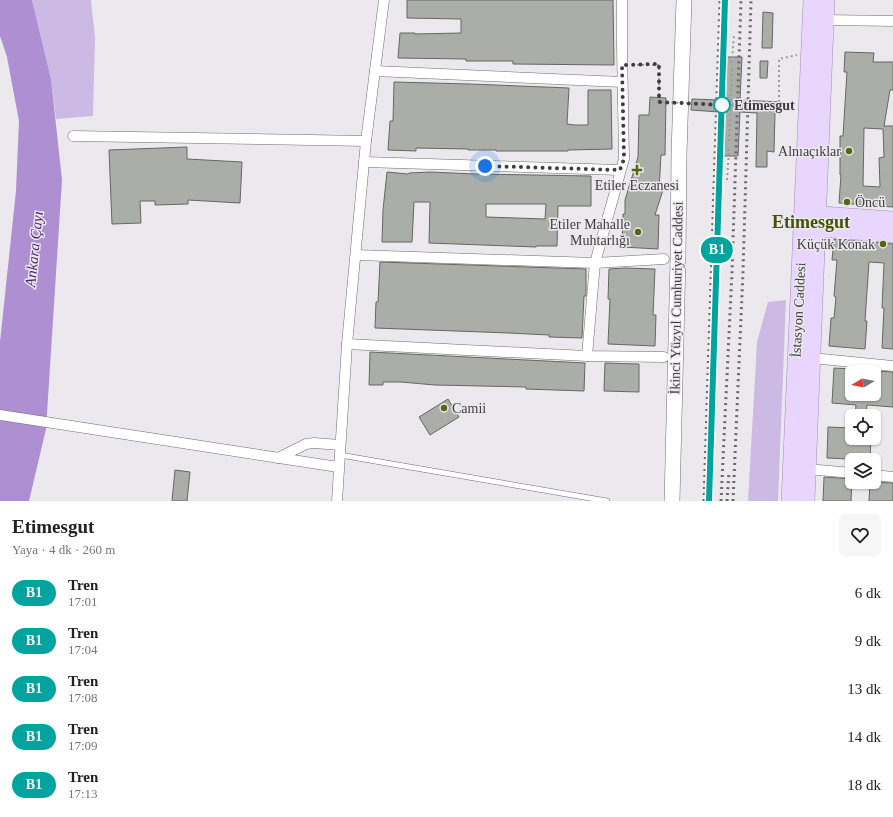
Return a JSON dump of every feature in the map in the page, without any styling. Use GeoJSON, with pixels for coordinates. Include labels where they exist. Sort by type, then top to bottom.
{"type":"FeatureCollection","features":[{"type":"Feature","properties":{"kind":"main road","name":"İkinci Yüzyıl Cumhuriyet Caddesi"},"geometry":{"type":"LineString","coordinates":[[672,501],[678,267],[679,154],[684,0]]}},
{"type":"Feature","properties":{"kind":"main road","name":"İstasyon Caddesi"},"geometry":{"type":"LineString","coordinates":[[806,501],[812,358],[810,53],[812,0]]}},
{"type":"Feature","properties":{"kind":"main road","name":"İstasyon Caddesi"},"geometry":{"type":"LineString","coordinates":[[790,501],[826,0]]}},
{"type":"Feature","properties":{"kind":"main road"},"geometry":{"type":"LineString","coordinates":[[810,221],[893,220]]}},
{"type":"Feature","properties":{"kind":"main road"},"geometry":{"type":"LineString","coordinates":[[810,221],[893,234]]}},
{"type":"Feature","properties":{"kind":"street"},"geometry":{"type":"LineString","coordinates":[[337,501],[347,344],[364,162],[384,0]]}},
{"type":"Feature","properties":{"kind":"street"},"geometry":{"type":"LineString","coordinates":[[587,356],[595,263],[624,159],[622,0]]}},
{"type":"Feature","properties":{"kind":"street"},"geometry":{"type":"LineString","coordinates":[[825,20],[893,21]]}},
{"type":"Feature","properties":{"kind":"street"},"geometry":{"type":"LineString","coordinates":[[375,71],[622,82]]}},
{"type":"Feature","properties":{"kind":"street"},"geometry":{"type":"LineString","coordinates":[[73,136],[366,141]]}},
{"type":"Feature","properties":{"kind":"street"},"geometry":{"type":"LineString","coordinates":[[364,162],[620,170]]}},
{"type":"Feature","properties":{"kind":"street"},"geometry":{"type":"LineString","coordinates":[[356,255],[595,263],[664,259]]}},
{"type":"Feature","properties":{"kind":"street"},"geometry":{"type":"LineString","coordinates":[[347,344],[587,356],[664,357]]}},
{"type":"Feature","properties":{"kind":"street"},"geometry":{"type":"LineString","coordinates":[[812,358],[893,366]]}},
{"type":"Feature","properties":{"kind":"street"},"geometry":{"type":"LineString","coordinates":[[0,415],[338,467]]}},
{"type":"Feature","properties":{"kind":"street"},"geometry":{"type":"LineString","coordinates":[[278,458],[306,444],[314,443],[340,450]]}},
{"type":"Feature","properties":{"kind":"street"},"geometry":{"type":"LineString","coordinates":[[807,469],[845,472]]}},
{"type":"Feature","properties":{"kind":"street"},"geometry":{"type":"LineString","coordinates":[[881,476],[893,477]]}},
{"type":"Feature","properties":{"kind":"lane"},"geometry":{"type":"LineString","coordinates":[[340,450],[607,501]]}},
{"type":"Feature","properties":{"kind":"path"},"geometry":{"type":"LineString","coordinates":[[731,105],[724,95],[726,66],[733,57],[734,34]]}},
{"type":"Feature","properties":{"kind":"path"},"geometry":{"type":"LineString","coordinates":[[652,99],[659,102],[778,107],[779,59],[810,53]]}},
{"type":"Feature","properties":{"kind":"path"},"geometry":{"type":"LineString","coordinates":[[622,65],[659,64],[659,102]]}},
{"type":"Feature","properties":{"kind":"path"},"geometry":{"type":"LineString","coordinates":[[729,141],[732,68]]}},
{"type":"Feature","properties":{"kind":"path"},"geometry":{"type":"LineString","coordinates":[[727,180],[729,150],[722,143],[723,115],[731,105]]}},
{"type":"Feature","properties":{"kind":"shaded area"},"geometry":{"type":"Polygon","coordinates":[[[32,0],[91,0],[95,38],[93,116],[56,119],[51,79],[32,0]]]}},
{"type":"Feature","properties":{"kind":"shaded area"},"geometry":{"type":"Polygon","coordinates":[[[786,300],[778,501],[748,501],[757,342],[768,302],[786,300]]]}},
{"type":"Feature","properties":{"kind":"water","name":"Ankara Çayı"},"geometry":{"type":"Polygon","coordinates":[[[0,0],[32,0],[51,79],[62,180],[46,429],[29,501],[0,501],[0,342],[16,191],[19,121],[7,57],[0,36],[0,0]]]}},
{"type":"Feature","properties":{"kind":"building"},"geometry":{"type":"Polygon","coordinates":[[[407,0],[613,0],[614,65],[513,64],[513,61],[466,61],[466,59],[398,58],[400,33],[461,33],[461,19],[407,18],[407,0]]]}},
{"type":"Feature","properties":{"kind":"building"},"geometry":{"type":"Polygon","coordinates":[[[763,12],[773,13],[772,48],[762,48],[763,12]]]}},
{"type":"Feature","properties":{"kind":"building"},"geometry":{"type":"Polygon","coordinates":[[[845,52],[874,53],[873,62],[893,62],[893,90],[890,90],[884,126],[893,126],[893,207],[839,203],[841,175],[840,136],[843,136],[847,72],[844,72],[845,52]],[[864,128],[863,186],[880,187],[879,158],[884,157],[883,129],[864,128]]]}},
{"type":"Feature","properties":{"kind":"building"},"geometry":{"type":"Polygon","coordinates":[[[722,57],[742,57],[740,100],[781,102],[780,114],[775,113],[774,152],[767,151],[767,167],[756,167],[757,113],[740,112],[738,156],[718,156],[719,112],[691,110],[692,99],[720,100],[722,57]]]}},
{"type":"Feature","properties":{"kind":"building"},"geometry":{"type":"Polygon","coordinates":[[[760,61],[768,61],[767,78],[760,78],[760,61]]]}},
{"type":"Feature","properties":{"kind":"building"},"geometry":{"type":"Polygon","coordinates":[[[394,82],[569,88],[567,124],[575,125],[588,125],[588,90],[611,90],[612,149],[568,151],[496,151],[416,148],[416,151],[388,150],[390,121],[393,121],[394,82]]]}},
{"type":"Feature","properties":{"kind":"building"},"geometry":{"type":"Polygon","coordinates":[[[650,97],[666,98],[665,155],[661,155],[659,190],[663,190],[655,215],[659,215],[658,249],[622,247],[625,200],[638,157],[639,115],[649,115],[650,97]]]}},
{"type":"Feature","properties":{"kind":"building"},"geometry":{"type":"Polygon","coordinates":[[[187,147],[187,159],[242,162],[240,203],[188,200],[188,204],[155,205],[155,201],[140,201],[141,223],[112,224],[109,150],[187,147]]]}},
{"type":"Feature","properties":{"kind":"building"},"geometry":{"type":"Polygon","coordinates":[[[387,172],[408,174],[430,172],[591,176],[591,206],[558,206],[557,246],[536,247],[429,243],[430,202],[414,202],[412,242],[382,242],[383,210],[387,172]],[[486,204],[486,217],[545,219],[546,204],[486,204]]]}},
{"type":"Feature","properties":{"kind":"building"},"geometry":{"type":"Polygon","coordinates":[[[834,239],[893,244],[893,349],[882,348],[884,263],[869,262],[865,321],[867,321],[865,349],[829,346],[831,318],[834,318],[836,297],[834,296],[837,260],[832,260],[834,239]]]}},
{"type":"Feature","properties":{"kind":"building"},"geometry":{"type":"Polygon","coordinates":[[[380,262],[586,269],[586,296],[584,296],[582,338],[549,337],[549,335],[509,333],[375,328],[380,262]]]}},
{"type":"Feature","properties":{"kind":"building"},"geometry":{"type":"Polygon","coordinates":[[[609,269],[655,269],[653,315],[656,315],[655,346],[608,344],[610,299],[608,299],[609,269]]]}},
{"type":"Feature","properties":{"kind":"building"},"geometry":{"type":"Polygon","coordinates":[[[370,352],[585,363],[584,391],[526,389],[526,387],[435,385],[401,382],[383,382],[383,385],[369,385],[370,352]]]}},
{"type":"Feature","properties":{"kind":"building"},"geometry":{"type":"Polygon","coordinates":[[[605,363],[639,364],[639,392],[604,391],[605,363]]]}},
{"type":"Feature","properties":{"kind":"building"},"geometry":{"type":"Polygon","coordinates":[[[834,368],[845,369],[845,401],[881,401],[881,371],[893,372],[893,407],[867,405],[867,409],[856,409],[856,405],[832,403],[834,368]]]}},
{"type":"Feature","properties":{"kind":"building","name":"Camii"},"geometry":{"type":"Polygon","coordinates":[[[448,399],[459,417],[430,435],[419,417],[448,399]]]}},
{"type":"Feature","properties":{"kind":"building"},"geometry":{"type":"Polygon","coordinates":[[[828,427],[845,428],[845,445],[871,445],[870,453],[845,453],[845,459],[827,458],[828,427]]]}},
{"type":"Feature","properties":{"kind":"building"},"geometry":{"type":"Polygon","coordinates":[[[175,470],[190,472],[187,501],[172,501],[175,470]]]}},
{"type":"Feature","properties":{"kind":"building"},"geometry":{"type":"Polygon","coordinates":[[[824,477],[845,478],[845,489],[852,489],[851,501],[823,501],[824,477]]]}},
{"type":"Feature","properties":{"kind":"building"},"geometry":{"type":"Polygon","coordinates":[[[881,482],[893,483],[893,501],[869,501],[870,489],[881,489],[881,482]]]}},
{"type":"Feature","properties":{"kind":"railway"},"geometry":{"type":"LineString","coordinates":[[704,501],[720,0]]}},
{"type":"Feature","properties":{"kind":"railway"},"geometry":{"type":"LineString","coordinates":[[721,501],[732,272],[741,0]]}},
{"type":"Feature","properties":{"kind":"railway"},"geometry":{"type":"LineString","coordinates":[[733,501],[743,272],[751,0]]}},
{"type":"Feature","properties":{"kind":"railway"},"geometry":{"type":"LineString","coordinates":[[727,501],[729,472]]}},
{"type":"Feature","properties":{"kind":"train","name":"B1"},"geometry":{"type":"LineString","coordinates":[[709,501],[725,0]]}},
{"type":"Feature","properties":{"kind":"place","name":"Etimesgut"},"geometry":{"type":"Point","coordinates":[722,105]}},
{"type":"Feature","properties":{"kind":"place","name":"Alnıaçıklar"},"geometry":{"type":"Point","coordinates":[849,151]}},
{"type":"Feature","properties":{"kind":"place","name":"Etiler Eczanesi"},"geometry":{"type":"Point","coordinates":[637,170]}},
{"type":"Feature","properties":{"kind":"place","name":"Öncü"},"geometry":{"type":"Point","coordinates":[847,202]}},
{"type":"Feature","properties":{"kind":"place","name":"Etiler Mahalle Muhtarlığı"},"geometry":{"type":"Point","coordinates":[638,232]}},
{"type":"Feature","properties":{"kind":"place","name":"Küçük Konak"},"geometry":{"type":"Point","coordinates":[883,244]}},
{"type":"Feature","properties":{"kind":"place","name":"Camii"},"geometry":{"type":"Point","coordinates":[444,408]}},
{"type":"Feature","properties":{"kind":"district","name":"Etimesgut"},"geometry":{"type":"Point","coordinates":[811,222]}},
{"type":"Feature","properties":{"kind":"route"},"geometry":{"type":"LineString","coordinates":[[485,166],[620,170],[624,159],[622,65],[659,64],[659,102],[722,105]]}}]}
